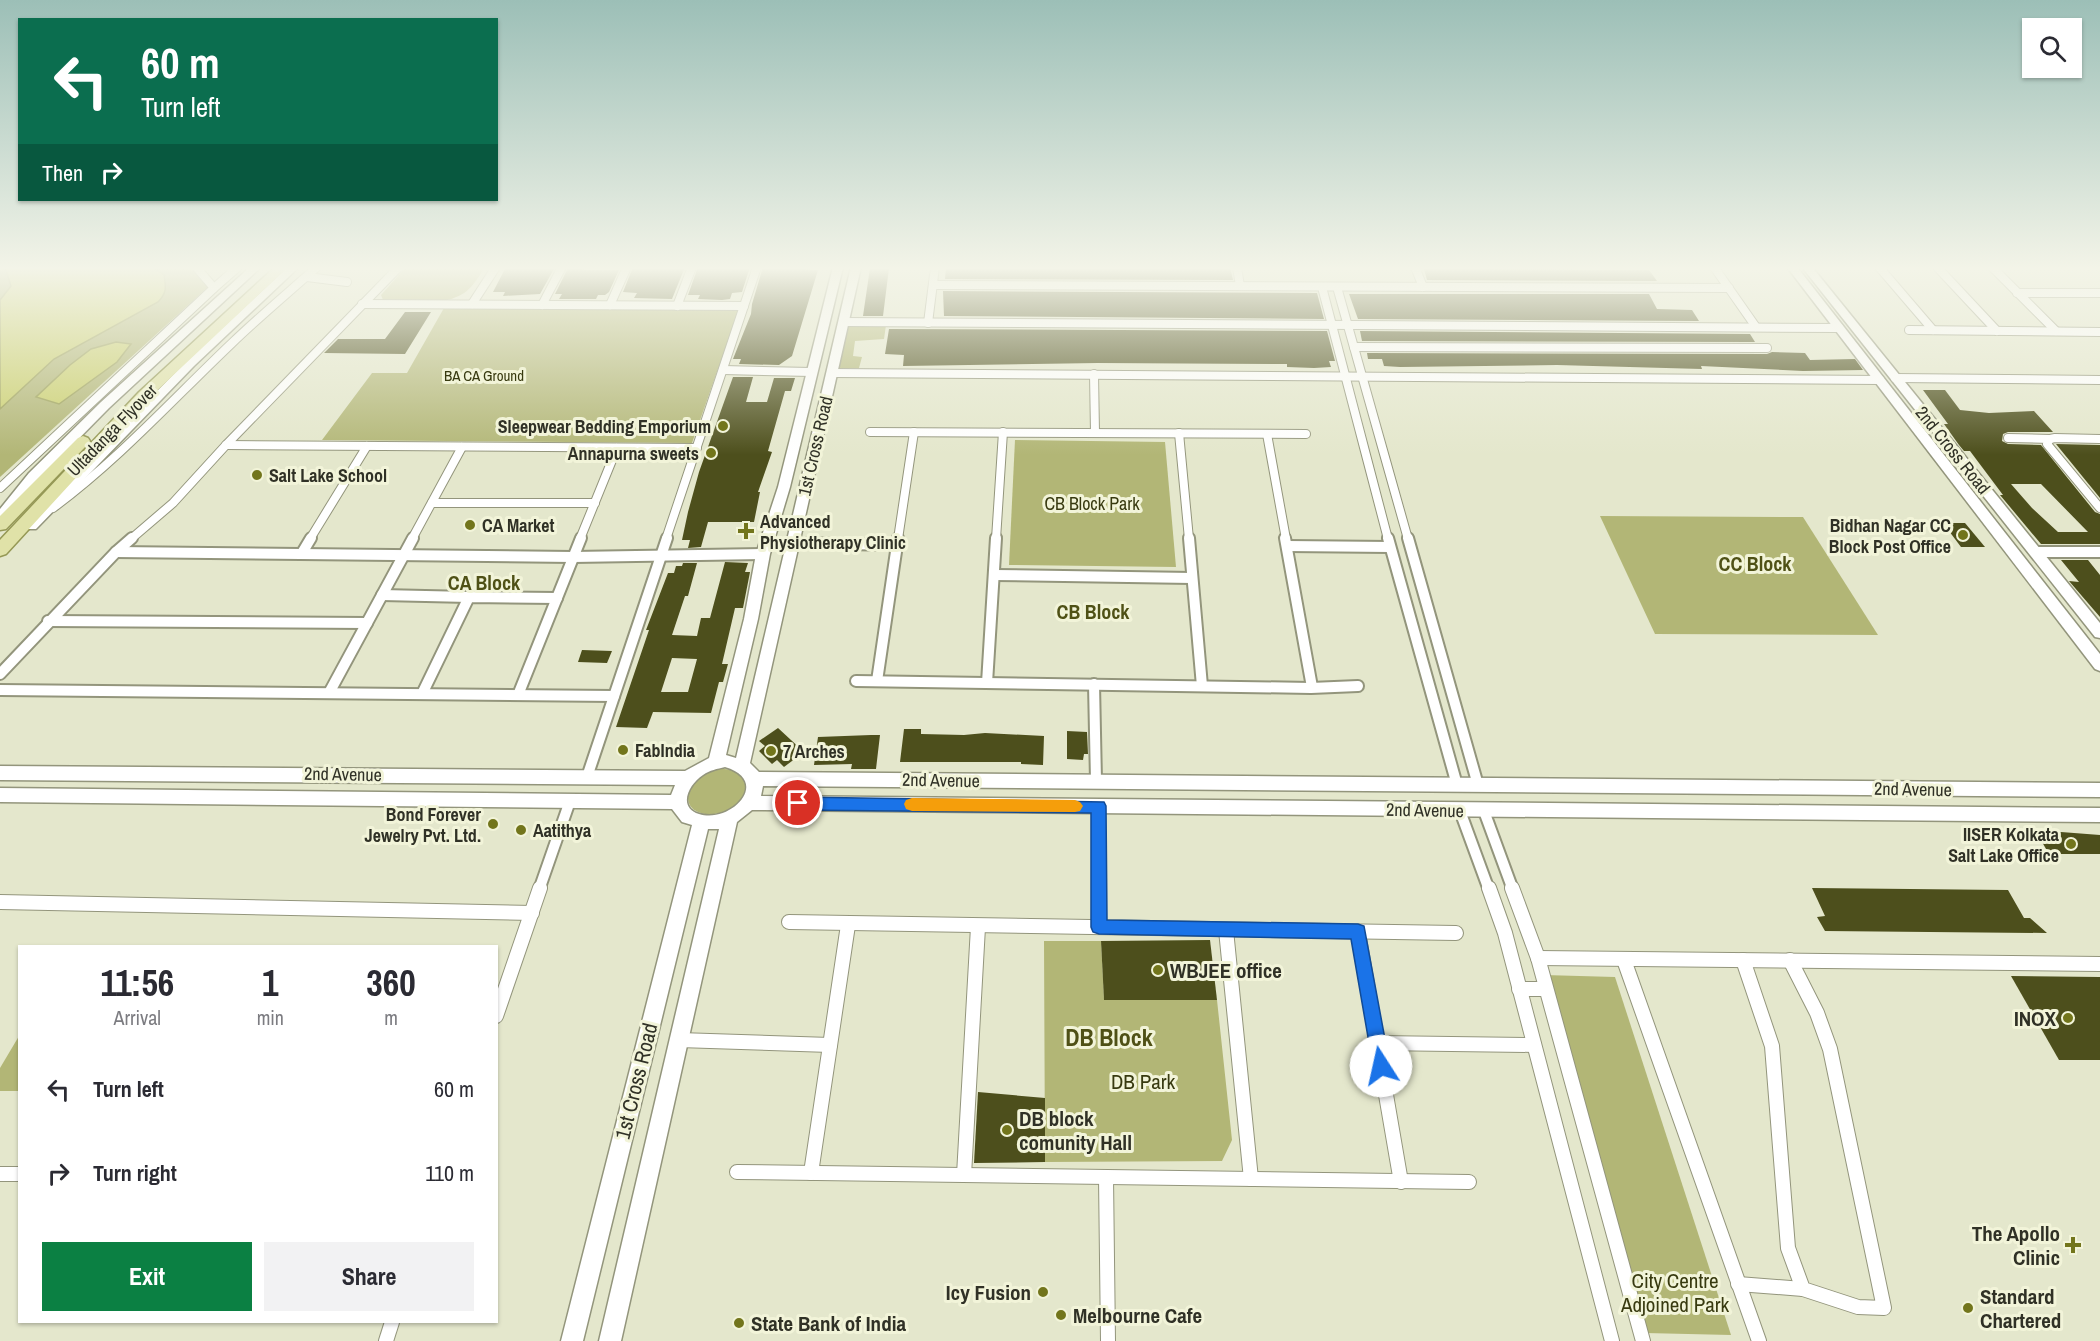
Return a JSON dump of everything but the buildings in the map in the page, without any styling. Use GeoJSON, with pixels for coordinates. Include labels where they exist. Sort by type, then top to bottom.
{"type":"FeatureCollection","features":[{"type":"Feature","properties":{"kind":"main road","name":"Ultadanga Flyover"},"geometry":{"type":"LineString","coordinates":[[0,525],[154,370],[205,330]]}},
{"type":"Feature","properties":{"kind":"main road","name":"Ultadanga Flyover"},"geometry":{"type":"LineString","coordinates":[[0,552],[205,330]]}},
{"type":"Feature","properties":{"kind":"street"},"geometry":{"type":"LineString","coordinates":[[0,488],[166,330]]}},
{"type":"Feature","properties":{"kind":"street"},"geometry":{"type":"LineString","coordinates":[[0,518],[34,476],[105,405],[188,330]]}},
{"type":"Feature","properties":{"kind":"street"},"geometry":{"type":"LineString","coordinates":[[0,552],[20,538],[190,364],[227,330]]}},
{"type":"Feature","properties":{"kind":"street"},"geometry":{"type":"LineString","coordinates":[[44,512],[76,491],[154,422],[247,330]]}},
{"type":"Feature","properties":{"kind":"street"},"geometry":{"type":"LineString","coordinates":[[0,674],[116,552],[174,502],[337,330]]}},
{"type":"Feature","properties":{"kind":"street"},"geometry":{"type":"LineString","coordinates":[[587,777],[736,330]]}},
{"type":"Feature","properties":{"kind":"street","name":"1st Cross Road"},"geometry":{"type":"LineString","coordinates":[[716,761],[751,620],[764,554],[784,487],[823,330]]}},
{"type":"Feature","properties":{"kind":"street","name":"1st Cross Road"},"geometry":{"type":"LineString","coordinates":[[742,765],[841,330]]}},
{"type":"Feature","properties":{"kind":"street"},"geometry":{"type":"LineString","coordinates":[[1333,330],[1390,547],[1457,786]]}},
{"type":"Feature","properties":{"kind":"street"},"geometry":{"type":"LineString","coordinates":[[1349,330],[1478,785]]}},
{"type":"Feature","properties":{"kind":"street","name":"2nd Cross Road"},"geometry":{"type":"LineString","coordinates":[[1840,330],[2100,665]]}},
{"type":"Feature","properties":{"kind":"street","name":"2nd Cross Road"},"geometry":{"type":"LineString","coordinates":[[1856,330],[2100,633]]}},
{"type":"Feature","properties":{"kind":"street"},"geometry":{"type":"LineString","coordinates":[[1909,330],[2100,332]]}},
{"type":"Feature","properties":{"kind":"street"},"geometry":{"type":"LineString","coordinates":[[1354,347],[1767,348]]}},
{"type":"Feature","properties":{"kind":"street"},"geometry":{"type":"LineString","coordinates":[[1858,352],[1874,352]]}},
{"type":"Feature","properties":{"kind":"street"},"geometry":{"type":"LineString","coordinates":[[723,370],[812,372]]}},
{"type":"Feature","properties":{"kind":"street"},"geometry":{"type":"LineString","coordinates":[[832,373],[1880,380]]}},
{"type":"Feature","properties":{"kind":"street"},"geometry":{"type":"LineString","coordinates":[[1094,374],[1095,433]]}},
{"type":"Feature","properties":{"kind":"street"},"geometry":{"type":"LineString","coordinates":[[1895,378],[2100,380]]}},
{"type":"Feature","properties":{"kind":"street"},"geometry":{"type":"LineString","coordinates":[[870,432],[1306,434]]}},
{"type":"Feature","properties":{"kind":"street"},"geometry":{"type":"LineString","coordinates":[[877,681],[914,432]]}},
{"type":"Feature","properties":{"kind":"street"},"geometry":{"type":"LineString","coordinates":[[987,683],[1004,432]]}},
{"type":"Feature","properties":{"kind":"street"},"geometry":{"type":"LineString","coordinates":[[1179,433],[1202,686]]}},
{"type":"Feature","properties":{"kind":"street"},"geometry":{"type":"LineString","coordinates":[[1267,434],[1312,687]]}},
{"type":"Feature","properties":{"kind":"street"},"geometry":{"type":"LineString","coordinates":[[2008,438],[2100,439]]}},
{"type":"Feature","properties":{"kind":"street"},"geometry":{"type":"LineString","coordinates":[[2050,439],[2047,444],[2051,453],[2100,508]]}},
{"type":"Feature","properties":{"kind":"street"},"geometry":{"type":"LineString","coordinates":[[226,445],[697,448]]}},
{"type":"Feature","properties":{"kind":"street"},"geometry":{"type":"LineString","coordinates":[[302,553],[367,446]]}},
{"type":"Feature","properties":{"kind":"street"},"geometry":{"type":"LineString","coordinates":[[329,693],[462,447]]}},
{"type":"Feature","properties":{"kind":"street"},"geometry":{"type":"LineString","coordinates":[[518,695],[617,448]]}},
{"type":"Feature","properties":{"kind":"street"},"geometry":{"type":"LineString","coordinates":[[1374,486],[1393,486]]}},
{"type":"Feature","properties":{"kind":"street"},"geometry":{"type":"LineString","coordinates":[[432,503],[595,503]]}},
{"type":"Feature","properties":{"kind":"street"},"geometry":{"type":"LineString","coordinates":[[1981,511],[2002,511]]}},
{"type":"Feature","properties":{"kind":"street"},"geometry":{"type":"LineString","coordinates":[[793,543],[897,545]]}},
{"type":"Feature","properties":{"kind":"street"},"geometry":{"type":"LineString","coordinates":[[1287,546],[1390,547]]}},
{"type":"Feature","properties":{"kind":"street"},"geometry":{"type":"LineString","coordinates":[[116,552],[573,557],[764,554]]}},
{"type":"Feature","properties":{"kind":"street"},"geometry":{"type":"LineString","coordinates":[[2036,552],[2100,552]]}},
{"type":"Feature","properties":{"kind":"street"},"geometry":{"type":"LineString","coordinates":[[994,575],[1192,578]]}},
{"type":"Feature","properties":{"kind":"street"},"geometry":{"type":"LineString","coordinates":[[382,595],[557,598]]}},
{"type":"Feature","properties":{"kind":"street"},"geometry":{"type":"LineString","coordinates":[[422,694],[469,597]]}},
{"type":"Feature","properties":{"kind":"street"},"geometry":{"type":"LineString","coordinates":[[751,620],[775,619]]}},
{"type":"Feature","properties":{"kind":"street"},"geometry":{"type":"LineString","coordinates":[[48,621],[367,623]]}},
{"type":"Feature","properties":{"kind":"street"},"geometry":{"type":"LineString","coordinates":[[856,681],[1358,686]]}},
{"type":"Feature","properties":{"kind":"street"},"geometry":{"type":"LineString","coordinates":[[1094,684],[1096,781]]}},
{"type":"Feature","properties":{"kind":"street"},"geometry":{"type":"LineString","coordinates":[[0,690],[614,696]]}},
{"type":"Feature","properties":{"kind":"street"},"geometry":{"type":"LineString","coordinates":[[716,761],[742,765],[754,778],[755,791],[749,803],[730,818],[710,823],[701,822],[687,814],[679,802],[680,790],[686,778],[699,767],[716,761]]}},
{"type":"Feature","properties":{"kind":"street","name":"2nd Avenue"},"geometry":{"type":"LineString","coordinates":[[0,773],[686,778]]}},
{"type":"Feature","properties":{"kind":"street","name":"2nd Avenue"},"geometry":{"type":"LineString","coordinates":[[754,778],[2100,790]]}},
{"type":"Feature","properties":{"kind":"street"},"geometry":{"type":"LineString","coordinates":[[1553,786],[1560,811]]}},
{"type":"Feature","properties":{"kind":"street","name":"2nd Avenue"},"geometry":{"type":"LineString","coordinates":[[0,795],[679,802]]}},
{"type":"Feature","properties":{"kind":"street"},"geometry":{"type":"LineString","coordinates":[[498,1010],[570,801]]}},
{"type":"Feature","properties":{"kind":"street","name":"2nd Avenue"},"geometry":{"type":"LineString","coordinates":[[749,803],[2100,815]]}},
{"type":"Feature","properties":{"kind":"street"},"geometry":{"type":"LineString","coordinates":[[1098,806],[1099,927]]}},
{"type":"Feature","properties":{"kind":"street"},"geometry":{"type":"LineString","coordinates":[[1460,811],[1505,933],[1612,1341]]}},
{"type":"Feature","properties":{"kind":"street"},"geometry":{"type":"LineString","coordinates":[[1484,811],[1538,958],[1643,1341]]}},
{"type":"Feature","properties":{"kind":"street"},"geometry":{"type":"LineString","coordinates":[[610,1341],[730,818]]}},
{"type":"Feature","properties":{"kind":"street","name":"1st Cross Road"},"geometry":{"type":"LineString","coordinates":[[572,1341],[701,822]]}},
{"type":"Feature","properties":{"kind":"street"},"geometry":{"type":"LineString","coordinates":[[0,902],[532,913]]}},
{"type":"Feature","properties":{"kind":"street"},"geometry":{"type":"LineString","coordinates":[[789,922],[848,925],[1456,933]]}},
{"type":"Feature","properties":{"kind":"street"},"geometry":{"type":"LineString","coordinates":[[811,1173],[848,925]]}},
{"type":"Feature","properties":{"kind":"street"},"geometry":{"type":"LineString","coordinates":[[964,1175],[978,927]]}},
{"type":"Feature","properties":{"kind":"street"},"geometry":{"type":"LineString","coordinates":[[1226,930],[1251,1179]]}},
{"type":"Feature","properties":{"kind":"street"},"geometry":{"type":"LineString","coordinates":[[1358,932],[1401,1182]]}},
{"type":"Feature","properties":{"kind":"street"},"geometry":{"type":"LineString","coordinates":[[1538,958],[2100,964]]}},
{"type":"Feature","properties":{"kind":"street"},"geometry":{"type":"LineString","coordinates":[[1624,960],[1759,1341]]}},
{"type":"Feature","properties":{"kind":"street"},"geometry":{"type":"LineString","coordinates":[[1743,960],[1772,1046],[1788,1248],[1803,1289]]}},
{"type":"Feature","properties":{"kind":"street"},"geometry":{"type":"LineString","coordinates":[[1737,1284],[1803,1289],[1858,1307],[1884,1308],[1830,1049],[1816,1012],[1790,960]]}},
{"type":"Feature","properties":{"kind":"street"},"geometry":{"type":"LineString","coordinates":[[1519,989],[1546,989]]}},
{"type":"Feature","properties":{"kind":"street"},"geometry":{"type":"LineString","coordinates":[[679,1040],[830,1045]]}},
{"type":"Feature","properties":{"kind":"street"},"geometry":{"type":"LineString","coordinates":[[1377,1043],[1534,1045]]}},
{"type":"Feature","properties":{"kind":"street"},"geometry":{"type":"LineString","coordinates":[[737,1172],[1469,1182]]}},
{"type":"Feature","properties":{"kind":"street"},"geometry":{"type":"LineString","coordinates":[[0,1174],[18,1174]]}},
{"type":"Feature","properties":{"kind":"street"},"geometry":{"type":"LineString","coordinates":[[1106,1177],[1108,1341]]}},
{"type":"Feature","properties":{"kind":"street"},"geometry":{"type":"LineString","coordinates":[[386,1341],[392,1323]]}},
{"type":"Feature","properties":{"kind":"green space"},"geometry":{"type":"Polygon","coordinates":[[[0,330],[161,330],[0,477],[0,330]]]}},
{"type":"Feature","properties":{"kind":"green space","name":"BA CA Ground"},"geometry":{"type":"Polygon","coordinates":[[[432,330],[732,330],[692,443],[322,440],[372,373],[407,373],[432,330]]]}},
{"type":"Feature","properties":{"kind":"green space"},"geometry":{"type":"Polygon","coordinates":[[[844,330],[885,330],[884,339],[855,341],[853,356],[862,357],[859,368],[836,368],[844,330]]]}},
{"type":"Feature","properties":{"kind":"green space","name":"CB Block Park"},"geometry":{"type":"Polygon","coordinates":[[[1015,440],[1165,442],[1176,567],[1009,565],[1015,440]]]}},
{"type":"Feature","properties":{"kind":"green space"},"geometry":{"type":"Polygon","coordinates":[[[1600,516],[1803,517],[1878,635],[1655,634],[1600,516]]]}},
{"type":"Feature","properties":{"kind":"green space"},"geometry":{"type":"Polygon","coordinates":[[[718,768],[738,771],[745,782],[747,794],[741,803],[719,814],[695,811],[689,803],[691,786],[701,776],[718,768]]]}},
{"type":"Feature","properties":{"kind":"green space","name":"DB Park"},"geometry":{"type":"Polygon","coordinates":[[[1044,941],[1101,941],[1104,1000],[1217,1000],[1232,1140],[1222,1161],[1045,1162],[1044,941]]]}},
{"type":"Feature","properties":{"kind":"green space","name":"City Centre Adjoined Park"},"geometry":{"type":"Polygon","coordinates":[[[1544,975],[1615,977],[1731,1335],[1645,1333],[1544,975]]]}},
{"type":"Feature","properties":{"kind":"green space"},"geometry":{"type":"Polygon","coordinates":[[[18,1038],[18,1091],[0,1091],[0,1068],[18,1038]]]}},
{"type":"Feature","properties":{"kind":"shaded area"},"geometry":{"type":"Polygon","coordinates":[[[0,330],[108,330],[54,359],[0,409],[0,330]]]}},
{"type":"Feature","properties":{"kind":"shaded area"},"geometry":{"type":"Polygon","coordinates":[[[116,342],[131,344],[117,362],[59,404],[36,397],[91,349],[116,342]]]}},
{"type":"Feature","properties":{"kind":"slow traffic"},"geometry":{"type":"LineString","coordinates":[[912,804],[1075,806]]}},
{"type":"Feature","properties":{"kind":"place","name":"Sleepwear Bedding Emporium"},"geometry":{"type":"Point","coordinates":[723,426]}},
{"type":"Feature","properties":{"kind":"place","name":"Annapurna sweets"},"geometry":{"type":"Point","coordinates":[711,453]}},
{"type":"Feature","properties":{"kind":"place","name":"Salt Lake School"},"geometry":{"type":"Point","coordinates":[257,475]}},
{"type":"Feature","properties":{"kind":"place","name":"CA Market"},"geometry":{"type":"Point","coordinates":[470,525]}},
{"type":"Feature","properties":{"kind":"place","name":"Advanced Physiotherapy Clinic"},"geometry":{"type":"Point","coordinates":[746,531]}},
{"type":"Feature","properties":{"kind":"place","name":"Bidhan Nagar CC Block Post Office"},"geometry":{"type":"Point","coordinates":[1963,535]}},
{"type":"Feature","properties":{"kind":"place","name":"FabIndia"},"geometry":{"type":"Point","coordinates":[623,750]}},
{"type":"Feature","properties":{"kind":"place","name":"7 Arches"},"geometry":{"type":"Point","coordinates":[771,751]}},
{"type":"Feature","properties":{"kind":"place","name":"Bond Forever Jewelry Pvt. Ltd."},"geometry":{"type":"Point","coordinates":[493,824]}},
{"type":"Feature","properties":{"kind":"place","name":"Aatithya"},"geometry":{"type":"Point","coordinates":[521,830]}},
{"type":"Feature","properties":{"kind":"place","name":"IISER Kolkata Salt Lake Office"},"geometry":{"type":"Point","coordinates":[2071,844]}},
{"type":"Feature","properties":{"kind":"place","name":"WBJEE office"},"geometry":{"type":"Point","coordinates":[1158,970]}},
{"type":"Feature","properties":{"kind":"place","name":"INOX"},"geometry":{"type":"Point","coordinates":[2068,1018]}},
{"type":"Feature","properties":{"kind":"place","name":"DB block comunity Hall"},"geometry":{"type":"Point","coordinates":[1007,1130]}},
{"type":"Feature","properties":{"kind":"place","name":"The Apollo Clinic"},"geometry":{"type":"Point","coordinates":[2073,1245]}},
{"type":"Feature","properties":{"kind":"place","name":"Icy Fusion"},"geometry":{"type":"Point","coordinates":[1043,1292]}},
{"type":"Feature","properties":{"kind":"place","name":"Standard Chartered"},"geometry":{"type":"Point","coordinates":[1968,1308]}},
{"type":"Feature","properties":{"kind":"place","name":"Melbourne Cafe"},"geometry":{"type":"Point","coordinates":[1061,1315]}},
{"type":"Feature","properties":{"kind":"place","name":"State Bank of India"},"geometry":{"type":"Point","coordinates":[739,1323]}},
{"type":"Feature","properties":{"kind":"district","name":"CC Block"},"geometry":{"type":"Point","coordinates":[1755,563]}},
{"type":"Feature","properties":{"kind":"district","name":"CA Block"},"geometry":{"type":"Point","coordinates":[484,582]}},
{"type":"Feature","properties":{"kind":"district","name":"CB Block"},"geometry":{"type":"Point","coordinates":[1093,611]}},
{"type":"Feature","properties":{"kind":"district","name":"DB Block"},"geometry":{"type":"Point","coordinates":[1109,1037]}},
{"type":"Feature","properties":{"kind":"route"},"geometry":{"type":"LineString","coordinates":[[798,803],[1098,806],[1099,927],[1358,932],[1381,1066]]}}]}
